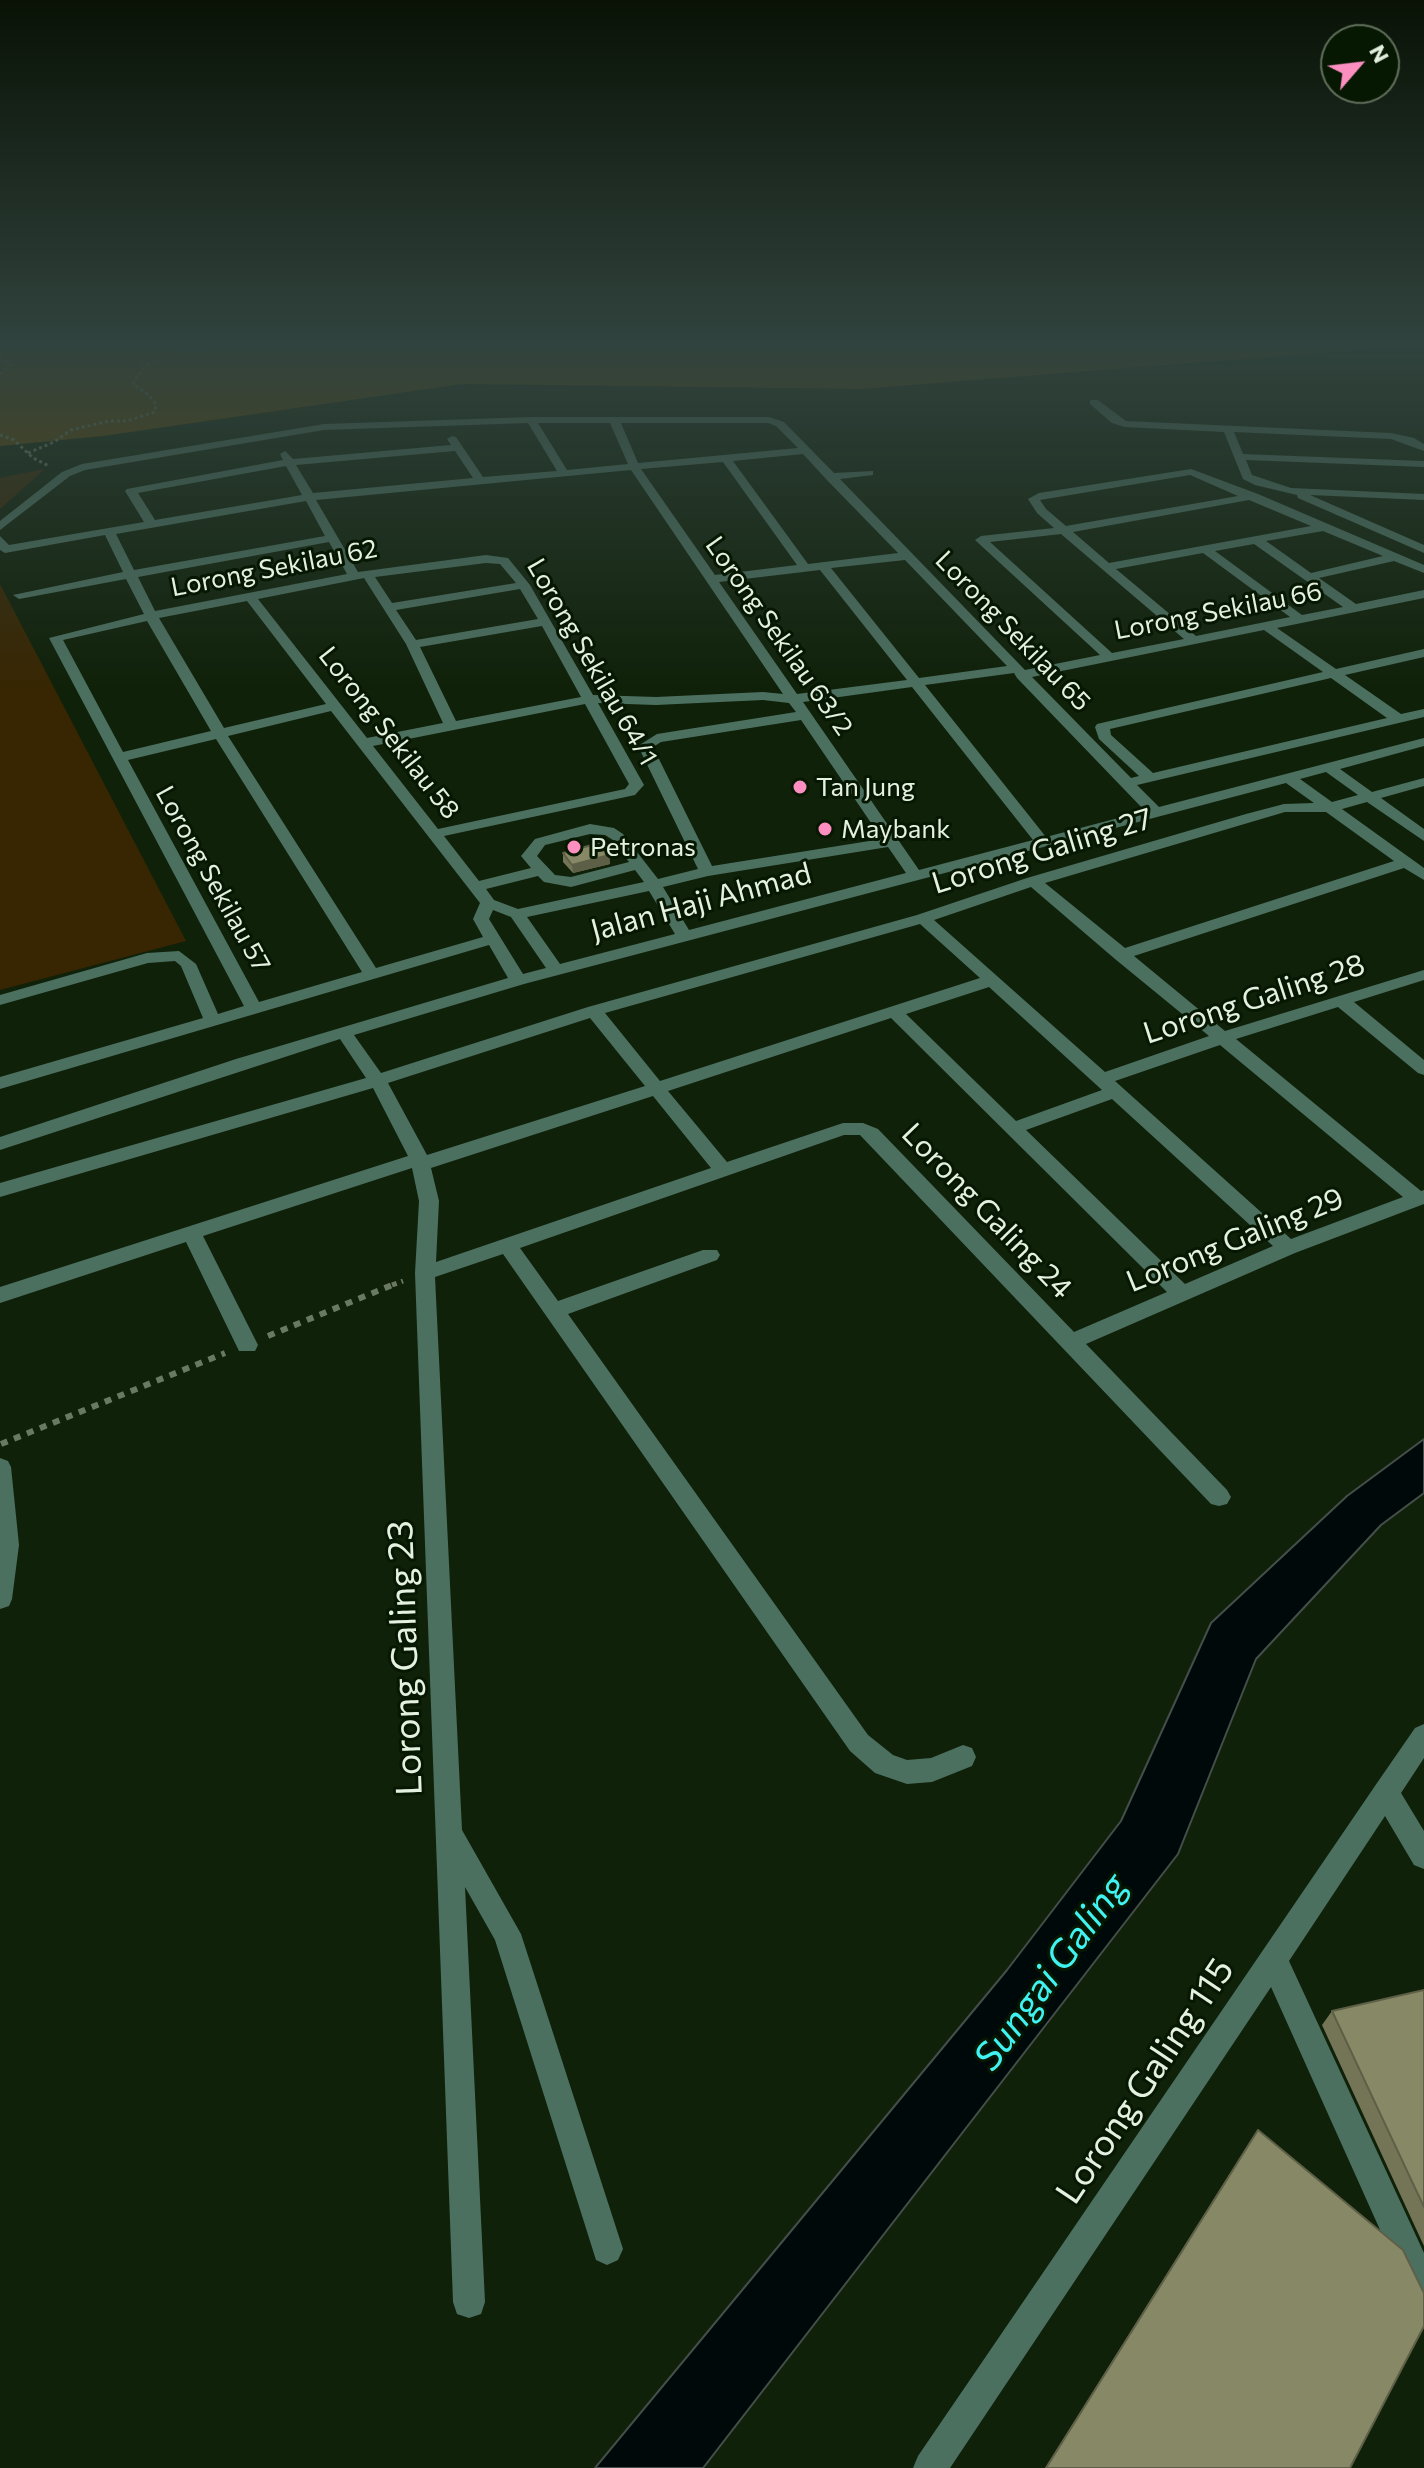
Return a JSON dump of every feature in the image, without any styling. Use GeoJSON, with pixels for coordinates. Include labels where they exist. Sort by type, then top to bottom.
{"type":"FeatureCollection","features":[{"type":"Feature","properties":{"kind":"street","name":"Lorong Sekilau 65"},"geometry":{"type":"LineString","coordinates":[[0,527],[66,474],[117,461]]}},
{"type":"Feature","properties":{"kind":"street"},"geometry":{"type":"LineString","coordinates":[[151,523],[131,491],[300,461]]}},
{"type":"Feature","properties":{"kind":"street"},"geometry":{"type":"LineString","coordinates":[[467,461],[481,482]]}},
{"type":"Feature","properties":{"kind":"street"},"geometry":{"type":"LineString","coordinates":[[556,461],[564,474]]}},
{"type":"Feature","properties":{"kind":"street","name":"Lorong Sekilau 63/2"},"geometry":{"type":"LineString","coordinates":[[632,461],[914,874]]}},
{"type":"Feature","properties":{"kind":"street"},"geometry":{"type":"LineString","coordinates":[[3,544],[309,497],[704,461]]}},
{"type":"Feature","properties":{"kind":"street"},"geometry":{"type":"LineString","coordinates":[[728,461],[805,568]]}},
{"type":"Feature","properties":{"kind":"street","name":"Lorong Sekilau 65"},"geometry":{"type":"LineString","coordinates":[[814,461],[1154,811]]}},
{"type":"Feature","properties":{"kind":"street"},"geometry":{"type":"LineString","coordinates":[[1241,461],[1247,477],[1276,489],[1424,497]]}},
{"type":"Feature","properties":{"kind":"street"},"geometry":{"type":"LineString","coordinates":[[1349,461],[1424,464]]}},
{"type":"Feature","properties":{"kind":"street"},"geometry":{"type":"LineString","coordinates":[[290,462],[332,538],[360,575],[391,607],[451,726]]}},
{"type":"Feature","properties":{"kind":"street"},"geometry":{"type":"LineString","coordinates":[[1193,640],[1063,530],[1035,505],[1034,499],[1043,495],[1191,472],[1424,569]]}},
{"type":"Feature","properties":{"kind":"street"},"geometry":{"type":"LineString","coordinates":[[830,477],[869,473]]}},
{"type":"Feature","properties":{"kind":"street"},"geometry":{"type":"LineString","coordinates":[[1291,491],[1424,549]]}},
{"type":"Feature","properties":{"kind":"street"},"geometry":{"type":"LineString","coordinates":[[1109,657],[981,542],[989,537],[1063,530],[1254,496]]}},
{"type":"Feature","properties":{"kind":"street"},"geometry":{"type":"LineString","coordinates":[[1107,567],[1325,527]]}},
{"type":"Feature","properties":{"kind":"street"},"geometry":{"type":"LineString","coordinates":[[108,530],[151,616],[220,734],[372,974]]}},
{"type":"Feature","properties":{"kind":"street"},"geometry":{"type":"LineString","coordinates":[[1381,531],[1424,533]]}},
{"type":"Feature","properties":{"kind":"street"},"geometry":{"type":"LineString","coordinates":[[19,595],[332,538]]}},
{"type":"Feature","properties":{"kind":"street"},"geometry":{"type":"LineString","coordinates":[[1257,540],[1353,608]]}},
{"type":"Feature","properties":{"kind":"street"},"geometry":{"type":"LineString","coordinates":[[1207,550],[1300,619]]}},
{"type":"Feature","properties":{"kind":"street"},"geometry":{"type":"LineString","coordinates":[[711,579],[906,556]]}},
{"type":"Feature","properties":{"kind":"street"},"geometry":{"type":"LineString","coordinates":[[1309,577],[1395,557]]}},
{"type":"Feature","properties":{"kind":"street","name":"Lorong Sekilau 62"},"geometry":{"type":"LineString","coordinates":[[55,638],[360,575],[486,559],[504,561]]}},
{"type":"Feature","properties":{"kind":"street","name":"Lorong Sekilau 64/1"},"geometry":{"type":"LineString","coordinates":[[434,834],[636,789],[637,785],[546,622],[524,585],[504,561]]}},
{"type":"Feature","properties":{"kind":"street"},"geometry":{"type":"LineString","coordinates":[[823,566],[1042,841]]}},
{"type":"Feature","properties":{"kind":"street"},"geometry":{"type":"LineString","coordinates":[[391,607],[524,585]]}},
{"type":"Feature","properties":{"kind":"street","name":"Lorong Sekilau 66"},"geometry":{"type":"LineString","coordinates":[[707,714],[763,696],[794,699],[1019,672],[1109,657],[1424,594]]}},
{"type":"Feature","properties":{"kind":"street","name":"Lorong Sekilau 58"},"geometry":{"type":"LineString","coordinates":[[249,596],[488,903],[481,919],[518,980]]}},
{"type":"Feature","properties":{"kind":"street"},"geometry":{"type":"LineString","coordinates":[[412,644],[546,622]]}},
{"type":"Feature","properties":{"kind":"street"},"geometry":{"type":"LineString","coordinates":[[1266,626],[1398,719]]}},
{"type":"Feature","properties":{"kind":"street","name":"Lorong Sekilau 57"},"geometry":{"type":"LineString","coordinates":[[55,638],[254,1009],[493,939]]}},
{"type":"Feature","properties":{"kind":"street"},"geometry":{"type":"LineString","coordinates":[[1149,777],[1104,736],[1102,727],[1424,653]]}},
{"type":"Feature","properties":{"kind":"street"},"geometry":{"type":"LineString","coordinates":[[364,743],[589,699],[707,714],[805,715]]}},
{"type":"Feature","properties":{"kind":"street"},"geometry":{"type":"LineString","coordinates":[[117,758],[335,706]]}},
{"type":"Feature","properties":{"kind":"street"},"geometry":{"type":"LineString","coordinates":[[1127,783],[1424,713]]}},
{"type":"Feature","properties":{"kind":"street"},"geometry":{"type":"LineString","coordinates":[[707,714],[645,746],[707,871]]}},
{"type":"Feature","properties":{"kind":"street","name":"Jalan Haji Ahmad"},"geometry":{"type":"LineString","coordinates":[[0,1144],[125,1100],[518,980],[1424,742]]}},
{"type":"Feature","properties":{"kind":"street"},"geometry":{"type":"LineString","coordinates":[[1328,767],[1424,836]]}},
{"type":"Feature","properties":{"kind":"street"},"geometry":{"type":"LineString","coordinates":[[1288,777],[1424,875]]}},
{"type":"Feature","properties":{"kind":"street","name":"Lorong Galing 27"},"geometry":{"type":"LineString","coordinates":[[1288,1248],[923,918],[1033,881],[1262,814],[1301,806],[1331,807],[1424,782]]}},
{"type":"Feature","properties":{"kind":"street"},"geometry":{"type":"LineString","coordinates":[[638,864],[571,882],[550,879],[529,856],[540,842],[590,829],[609,831],[618,837],[654,885],[684,936]]}},
{"type":"Feature","properties":{"kind":"street"},"geometry":{"type":"LineString","coordinates":[[488,903],[517,914],[707,871],[892,842]]}},
{"type":"Feature","properties":{"kind":"street"},"geometry":{"type":"LineString","coordinates":[[1121,955],[1406,862]]}},
{"type":"Feature","properties":{"kind":"street"},"geometry":{"type":"LineString","coordinates":[[476,887],[541,870]]}},
{"type":"Feature","properties":{"kind":"street"},"geometry":{"type":"LineString","coordinates":[[1033,881],[1221,1038],[1421,1198]]}},
{"type":"Feature","properties":{"kind":"street"},"geometry":{"type":"LineString","coordinates":[[517,914],[556,970]]}},
{"type":"Feature","properties":{"kind":"street"},"geometry":{"type":"LineString","coordinates":[[0,1190],[376,1081],[594,1011],[923,918]]}},
{"type":"Feature","properties":{"kind":"street"},"geometry":{"type":"LineString","coordinates":[[0,1000],[147,958],[179,956],[188,964],[213,1022]]}},
{"type":"Feature","properties":{"kind":"street","name":"Lorong Galing 28"},"geometry":{"type":"LineString","coordinates":[[1014,1128],[1221,1038],[1424,975]]}},
{"type":"Feature","properties":{"kind":"street"},"geometry":{"type":"LineString","coordinates":[[0,1295],[992,980]]}},
{"type":"Feature","properties":{"kind":"street"},"geometry":{"type":"LineString","coordinates":[[1340,1000],[1424,1069]]}},
{"type":"Feature","properties":{"kind":"street"},"geometry":{"type":"LineString","coordinates":[[0,1083],[254,1009]]}},
{"type":"Feature","properties":{"kind":"street"},"geometry":{"type":"LineString","coordinates":[[594,1011],[723,1170]]}},
{"type":"Feature","properties":{"kind":"street"},"geometry":{"type":"LineString","coordinates":[[894,1012],[1182,1294]]}},
{"type":"Feature","properties":{"kind":"street","name":"Lorong Galing 23"},"geometry":{"type":"LineString","coordinates":[[344,1033],[376,1081],[420,1161],[429,1201],[425,1273],[469,2302]]}},
{"type":"Feature","properties":{"kind":"street","name":"Lorong Galing 24"},"geometry":{"type":"LineString","coordinates":[[425,1273],[843,1129],[863,1129],[871,1133],[1219,1497]]}},
{"type":"Feature","properties":{"kind":"street","name":"Lorong Galing 29"},"geometry":{"type":"LineString","coordinates":[[1071,1342],[1288,1248],[1421,1198]]}},
{"type":"Feature","properties":{"kind":"street"},"geometry":{"type":"LineString","coordinates":[[191,1233],[247,1345]]}},
{"type":"Feature","properties":{"kind":"street"},"geometry":{"type":"LineString","coordinates":[[508,1246],[859,1743],[884,1764],[907,1772],[932,1770],[963,1757]]}},
{"type":"Feature","properties":{"kind":"street"},"geometry":{"type":"LineString","coordinates":[[554,1311],[710,1255]]}},
{"type":"Feature","properties":{"kind":"street"},"geometry":{"type":"LineString","coordinates":[[0,1467],[6,1507],[7,1545],[0,1599]]}},
{"type":"Feature","properties":{"kind":"street","name":"Lorong Galing 115"},"geometry":{"type":"LineString","coordinates":[[930,2468],[1424,1736]]}},
{"type":"Feature","properties":{"kind":"street"},"geometry":{"type":"LineString","coordinates":[[1386,1792],[1424,1856]]}},
{"type":"Feature","properties":{"kind":"street"},"geometry":{"type":"LineString","coordinates":[[449,1833],[507,1934],[607,2249]]}},
{"type":"Feature","properties":{"kind":"street"},"geometry":{"type":"LineString","coordinates":[[1273,1959],[1424,2289]]}},
{"type":"Feature","properties":{"kind":"path"},"geometry":{"type":"LineString","coordinates":[[0,1444],[425,1273]]}},
{"type":"Feature","properties":{"kind":"shaded area"},"geometry":{"type":"Polygon","coordinates":[[[45,469],[0,509],[0,478],[45,469]]]}},
{"type":"Feature","properties":{"kind":"shaded area"},"geometry":{"type":"Polygon","coordinates":[[[0,584],[186,941],[0,990],[0,584]]]}},
{"type":"Feature","properties":{"kind":"water","name":"Sungai Galing"},"geometry":{"type":"Polygon","coordinates":[[[1424,1439],[1424,1493],[1381,1525],[1256,1659],[1178,1854],[703,2468],[595,2468],[1007,1970],[1121,1821],[1211,1623],[1347,1496],[1424,1439]]]}},
{"type":"Feature","properties":{"kind":"building"},"geometry":{"type":"Polygon","coordinates":[[[599,843],[609,855],[572,865],[563,853],[599,843]]]}},
{"type":"Feature","properties":{"kind":"building"},"geometry":{"type":"Polygon","coordinates":[[[1424,1990],[1424,2207],[1332,2011],[1424,1990]]]}},
{"type":"Feature","properties":{"kind":"building"},"geometry":{"type":"Polygon","coordinates":[[[1258,2130],[1403,2250],[1424,2293],[1424,2326],[1350,2468],[1046,2468],[1258,2130]]]}},
{"type":"Feature","properties":{"kind":"place","name":"Tan Jung"},"geometry":{"type":"Point","coordinates":[800,787]}},
{"type":"Feature","properties":{"kind":"place","name":"Maybank"},"geometry":{"type":"Point","coordinates":[825,829]}},
{"type":"Feature","properties":{"kind":"place","name":"Petronas"},"geometry":{"type":"Point","coordinates":[574,847]}}]}
